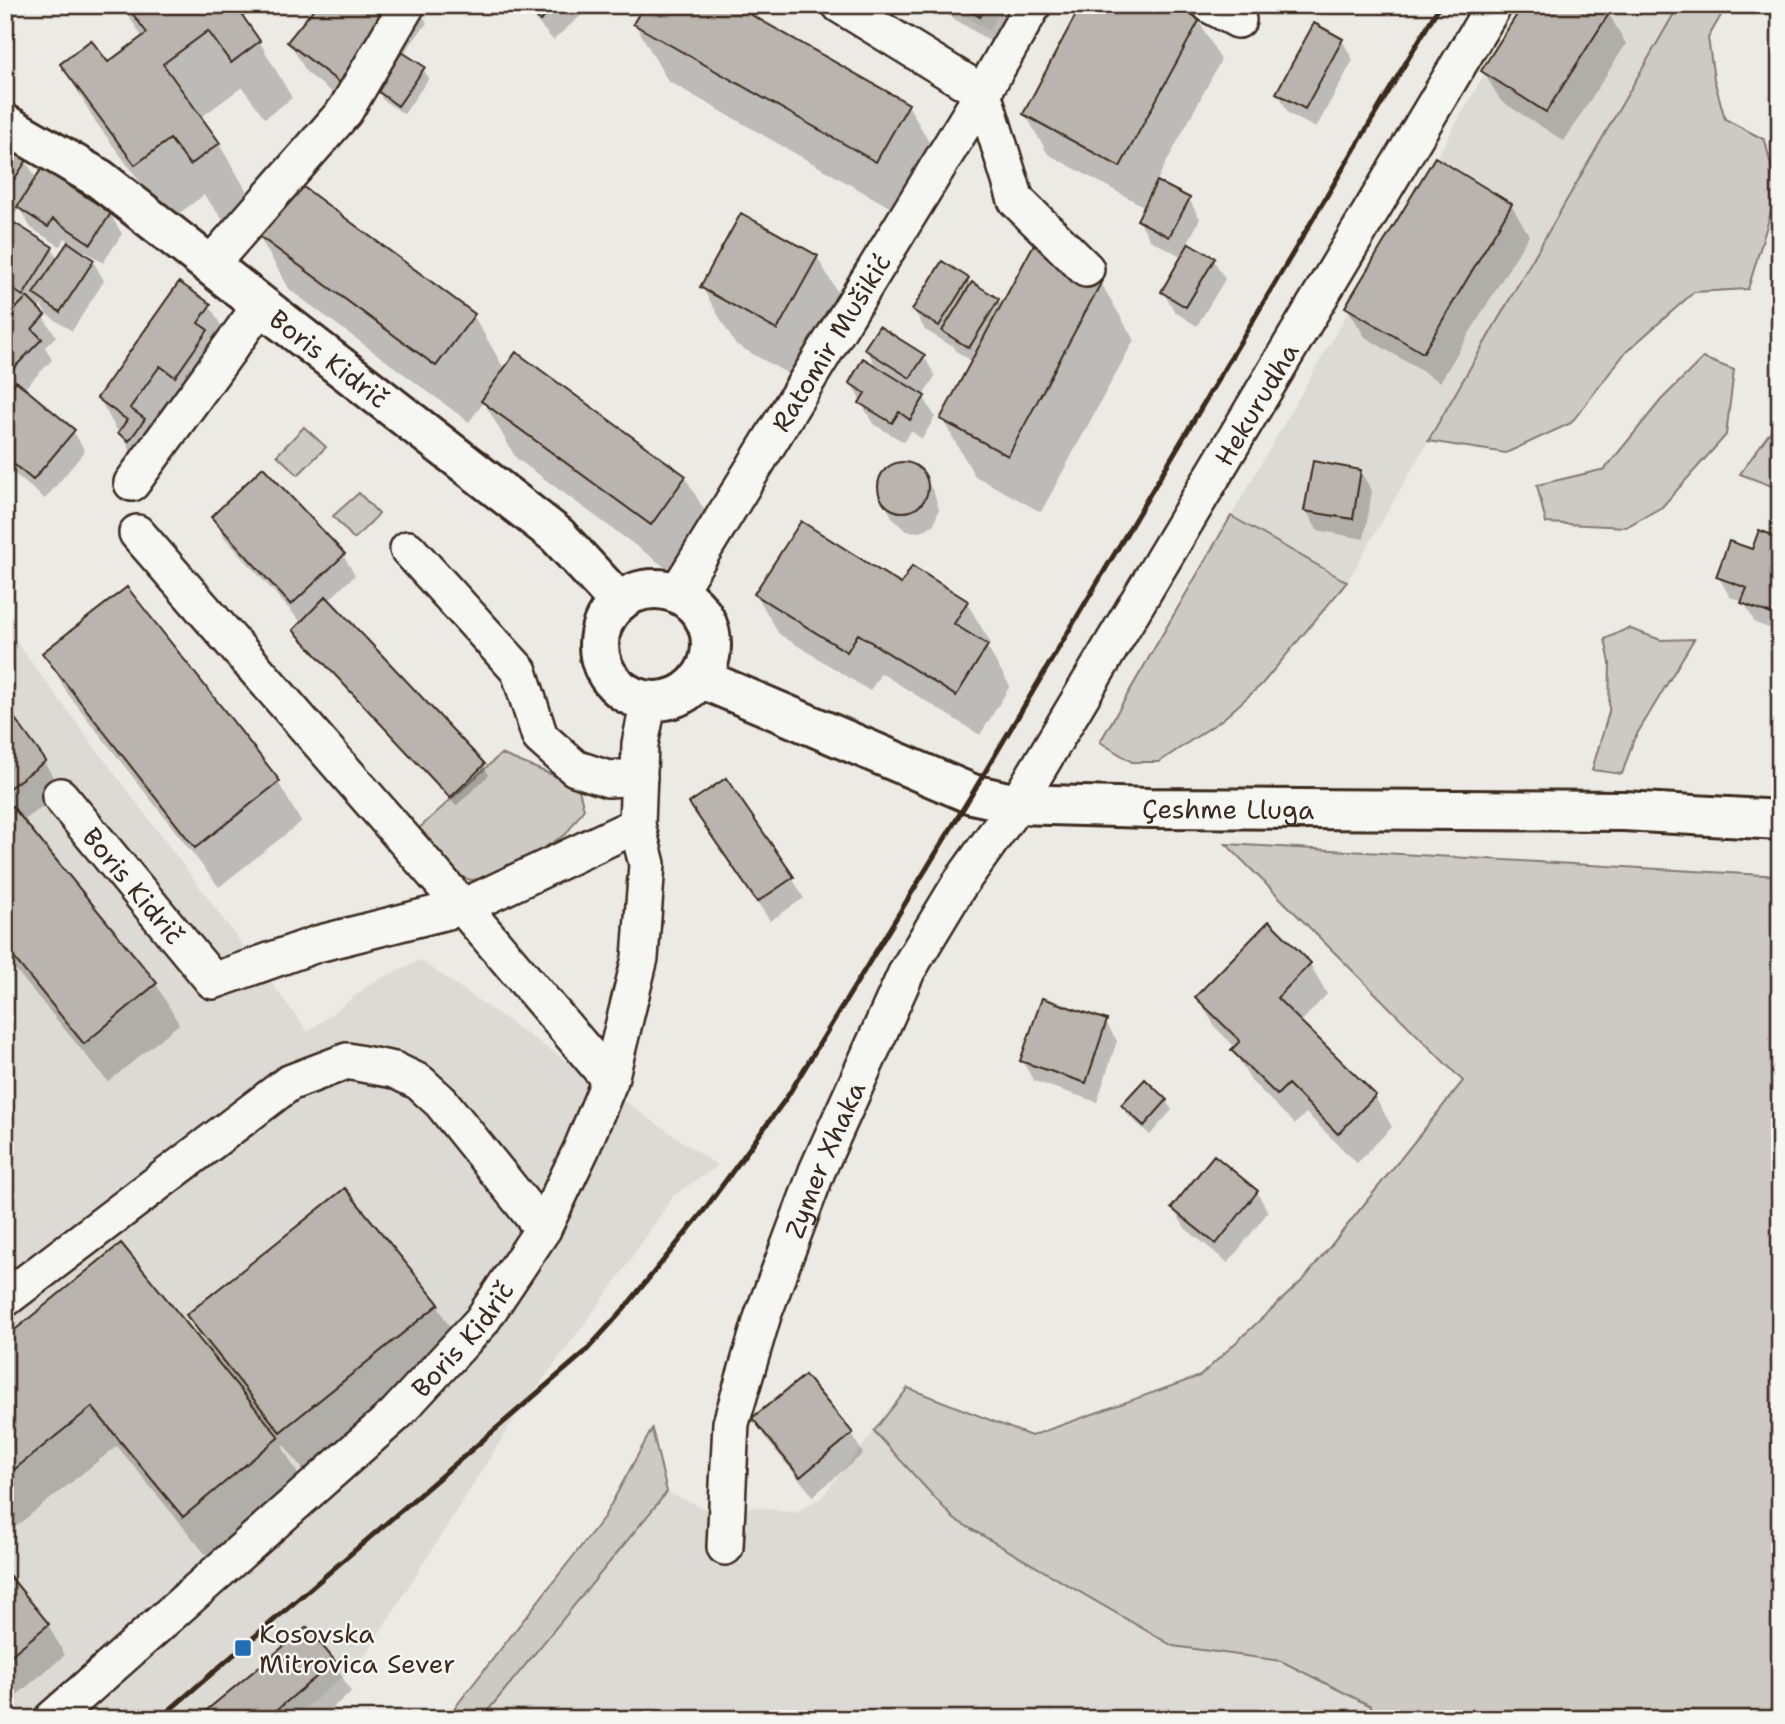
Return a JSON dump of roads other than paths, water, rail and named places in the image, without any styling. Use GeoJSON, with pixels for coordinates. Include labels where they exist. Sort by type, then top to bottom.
{"type":"FeatureCollection","features":[{"type":"Feature","properties":{"kind":"main road","name":"Boris Kidrič"},"geometry":{"type":"LineString","coordinates":[[5,124],[100,179],[557,535],[619,601]]}},
{"type":"Feature","properties":{"kind":"main road"},"geometry":{"type":"LineString","coordinates":[[662,589],[677,593],[689,600],[707,623],[710,651],[707,665],[700,678],[686,691],[668,699],[649,701],[630,695],[614,684],[600,657],[602,627],[619,601],[632,593],[662,589]]}},
{"type":"Feature","properties":{"kind":"main road","name":"Çeshme Lluga"},"geometry":{"type":"LineString","coordinates":[[700,678],[972,794],[1017,804],[1177,808],[1624,811],[1780,820]]}},
{"type":"Feature","properties":{"kind":"street"},"geometry":{"type":"LineString","coordinates":[[210,265],[345,111],[407,5]]}},
{"type":"Feature","properties":{"kind":"street"},"geometry":{"type":"LineString","coordinates":[[841,5],[983,93],[1016,200],[1086,269]]}},
{"type":"Feature","properties":{"kind":"street","name":"Ratomir Mušikić"},"geometry":{"type":"LineString","coordinates":[[677,593],[983,93],[1033,5]]}},
{"type":"Feature","properties":{"kind":"street","name":"Hekurudha"},"geometry":{"type":"LineString","coordinates":[[1017,804],[1494,5]]}},
{"type":"Feature","properties":{"kind":"street","name":"Boris Kidrič"},"geometry":{"type":"LineString","coordinates":[[132,483],[261,305]]}},
{"type":"Feature","properties":{"kind":"street"},"geometry":{"type":"LineString","coordinates":[[137,533],[610,1080]]}},
{"type":"Feature","properties":{"kind":"street"},"geometry":{"type":"LineString","coordinates":[[408,549],[519,671],[540,737],[575,768],[608,779],[639,777]]}},
{"type":"Feature","properties":{"kind":"street","name":"Boris Kidrič"},"geometry":{"type":"LineString","coordinates":[[52,1719],[397,1414],[481,1322],[543,1229],[581,1150],[610,1080],[640,958],[647,864],[637,825],[640,744],[649,701]]}},
{"type":"Feature","properties":{"kind":"street","name":"Boris Kidrič"},"geometry":{"type":"LineString","coordinates":[[60,796],[213,981],[317,944],[463,907],[637,825]]}},
{"type":"Feature","properties":{"kind":"street","name":"Zymer Xhaka"},"geometry":{"type":"LineString","coordinates":[[725,1547],[732,1423],[763,1315],[817,1171],[907,971],[959,885],[1017,804]]}},
{"type":"Feature","properties":{"kind":"street"},"geometry":{"type":"LineString","coordinates":[[5,1299],[289,1083],[347,1061],[394,1070],[419,1082],[441,1102],[543,1229]]}},
{"type":"Feature","properties":{"kind":"railway"},"geometry":{"type":"LineString","coordinates":[[159,1719],[584,1353],[623,1310],[702,1213],[787,1097],[972,794],[1440,5]]}},
{"type":"Feature","properties":{"kind":"place","name":"Kosovska Mitrovica Sever"},"geometry":{"type":"Point","coordinates":[243,1648]}}]}
